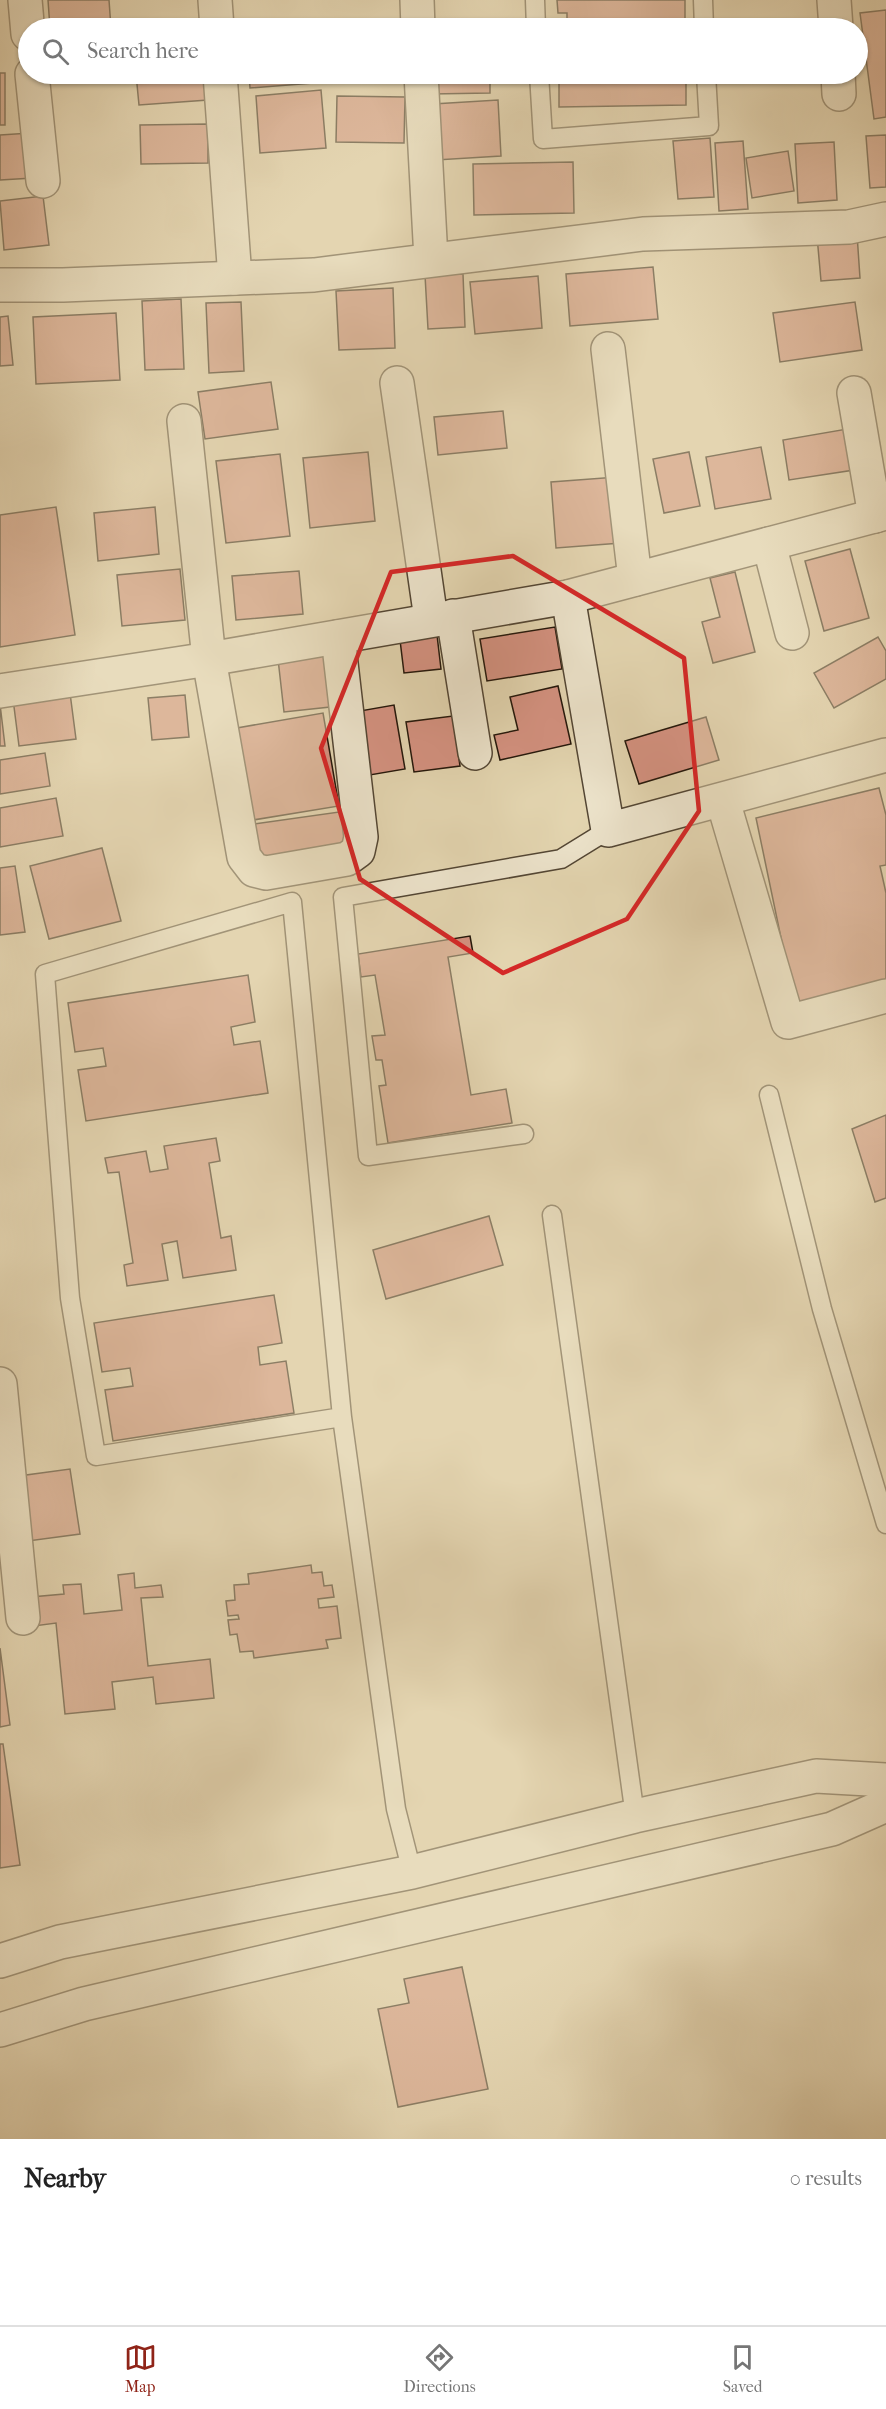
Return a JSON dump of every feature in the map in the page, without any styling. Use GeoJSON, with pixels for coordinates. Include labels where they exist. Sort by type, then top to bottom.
{"type":"FeatureCollection","features":[{"type":"Feature","properties":{"kind":"street"},"geometry":{"type":"LineString","coordinates":[[25,0],[27,18]]}},
{"type":"Feature","properties":{"kind":"street"},"geometry":{"type":"LineString","coordinates":[[215,0],[216,18]]}},
{"type":"Feature","properties":{"kind":"street"},"geometry":{"type":"LineString","coordinates":[[417,0],[418,18]]}},
{"type":"Feature","properties":{"kind":"street"},"geometry":{"type":"LineString","coordinates":[[834,0],[835,18]]}},
{"type":"Feature","properties":{"kind":"street"},"geometry":{"type":"LineString","coordinates":[[33,84],[43,181]]}},
{"type":"Feature","properties":{"kind":"street"},"geometry":{"type":"LineString","coordinates":[[221,84],[235,278]]}},
{"type":"Feature","properties":{"kind":"street"},"geometry":{"type":"LineString","coordinates":[[422,84],[431,259]]}},
{"type":"Feature","properties":{"kind":"street"},"geometry":{"type":"LineString","coordinates":[[0,285],[63,285],[314,276],[431,259],[642,234],[849,227],[886,219]]}},
{"type":"Feature","properties":{"kind":"street"},"geometry":{"type":"LineString","coordinates":[[608,350],[635,579]]}},
{"type":"Feature","properties":{"kind":"street"},"geometry":{"type":"LineString","coordinates":[[397,383],[442,617],[475,753]]}},
{"type":"Feature","properties":{"kind":"street"},"geometry":{"type":"LineString","coordinates":[[0,691],[209,659],[567,597],[881,514],[854,393]]}},
{"type":"Feature","properties":{"kind":"street"},"geometry":{"type":"LineString","coordinates":[[184,421],[209,659],[244,856],[254,870],[266,873],[347,859],[358,851],[361,837],[338,637]]}},
{"type":"Feature","properties":{"kind":"street"},"geometry":{"type":"LineString","coordinates":[[769,544],[792,633]]}},
{"type":"Feature","properties":{"kind":"street"},"geometry":{"type":"LineString","coordinates":[[567,597],[608,830],[723,801],[886,755]]}},
{"type":"Feature","properties":{"kind":"street"},"geometry":{"type":"LineString","coordinates":[[723,801],[788,1022],[886,996]]}},
{"type":"Feature","properties":{"kind":"street"},"geometry":{"type":"LineString","coordinates":[[0,1384],[23,1618]]}},
{"type":"Feature","properties":{"kind":"street"},"geometry":{"type":"LineString","coordinates":[[0,1961],[60,1942],[412,1872],[635,1816],[816,1776],[886,1780]]}},
{"type":"Feature","properties":{"kind":"street"},"geometry":{"type":"LineString","coordinates":[[0,2030],[84,2004],[832,1829],[886,1805]]}},
{"type":"Feature","properties":{"kind":"lane"},"geometry":{"type":"LineString","coordinates":[[535,0],[536,18]]}},
{"type":"Feature","properties":{"kind":"lane"},"geometry":{"type":"LineString","coordinates":[[703,0],[704,18]]}},
{"type":"Feature","properties":{"kind":"lane"},"geometry":{"type":"LineString","coordinates":[[540,84],[543,139],[709,126],[707,84]]}},
{"type":"Feature","properties":{"kind":"lane"},"geometry":{"type":"LineString","coordinates":[[524,1134],[368,1156],[342,897],[561,860],[608,830]]}},
{"type":"Feature","properties":{"kind":"lane"},"geometry":{"type":"LineString","coordinates":[[342,1417],[96,1456],[70,1298],[45,974],[292,902],[342,1417],[396,1809],[412,1872]]}},
{"type":"Feature","properties":{"kind":"lane"},"geometry":{"type":"LineString","coordinates":[[769,1095],[822,1309],[886,1524]]}},
{"type":"Feature","properties":{"kind":"lane"},"geometry":{"type":"LineString","coordinates":[[552,1215],[635,1816]]}},
{"type":"Feature","properties":{"kind":"highlighted area"},"geometry":{"type":"Polygon","coordinates":[[[513,556],[684,658],[699,811],[627,919],[503,973],[360,879],[321,748],[391,572],[513,556]]]}},
{"type":"Feature","properties":{"kind":"building"},"geometry":{"type":"Polygon","coordinates":[[[48,0],[109,0],[110,18],[49,18],[48,0]]]}},
{"type":"Feature","properties":{"kind":"building"},"geometry":{"type":"Polygon","coordinates":[[[557,0],[685,0],[685,18],[567,18],[567,13],[558,13],[557,0]]]}},
{"type":"Feature","properties":{"kind":"building"},"geometry":{"type":"Polygon","coordinates":[[[886,10],[886,117],[874,119],[868,74],[868,18],[861,18],[860,13],[886,10]]]}},
{"type":"Feature","properties":{"kind":"building"},"geometry":{"type":"Polygon","coordinates":[[[0,73],[5,73],[5,125],[0,125],[0,73]]]}},
{"type":"Feature","properties":{"kind":"building"},"geometry":{"type":"Polygon","coordinates":[[[137,84],[207,84],[208,100],[139,105],[137,84]]]}},
{"type":"Feature","properties":{"kind":"building"},"geometry":{"type":"Polygon","coordinates":[[[250,84],[300,84],[250,88],[250,84]]]}},
{"type":"Feature","properties":{"kind":"building"},"geometry":{"type":"Polygon","coordinates":[[[431,84],[490,84],[490,93],[431,94],[431,84]]]}},
{"type":"Feature","properties":{"kind":"building"},"geometry":{"type":"Polygon","coordinates":[[[559,84],[686,84],[686,105],[559,107],[559,84]]]}},
{"type":"Feature","properties":{"kind":"building"},"geometry":{"type":"Polygon","coordinates":[[[321,90],[326,148],[260,153],[256,96],[321,90]]]}},
{"type":"Feature","properties":{"kind":"building"},"geometry":{"type":"Polygon","coordinates":[[[337,96],[405,97],[404,143],[336,142],[337,96]]]}},
{"type":"Feature","properties":{"kind":"building"},"geometry":{"type":"Polygon","coordinates":[[[498,100],[501,156],[436,160],[433,104],[498,100]]]}},
{"type":"Feature","properties":{"kind":"building"},"geometry":{"type":"Polygon","coordinates":[[[208,124],[208,163],[141,164],[140,125],[208,124]]]}},
{"type":"Feature","properties":{"kind":"building"},"geometry":{"type":"Polygon","coordinates":[[[30,133],[33,178],[0,180],[0,135],[30,133]]]}},
{"type":"Feature","properties":{"kind":"building"},"geometry":{"type":"Polygon","coordinates":[[[886,135],[886,187],[870,188],[866,136],[886,135]]]}},
{"type":"Feature","properties":{"kind":"building"},"geometry":{"type":"Polygon","coordinates":[[[710,138],[714,197],[678,199],[673,141],[710,138]]]}},
{"type":"Feature","properties":{"kind":"building"},"geometry":{"type":"Polygon","coordinates":[[[743,141],[748,209],[719,211],[715,143],[743,141]]]}},
{"type":"Feature","properties":{"kind":"building"},"geometry":{"type":"Polygon","coordinates":[[[834,142],[837,200],[798,203],[795,144],[834,142]]]}},
{"type":"Feature","properties":{"kind":"building"},"geometry":{"type":"Polygon","coordinates":[[[788,151],[794,191],[752,198],[746,158],[788,151]]]}},
{"type":"Feature","properties":{"kind":"building"},"geometry":{"type":"Polygon","coordinates":[[[573,162],[574,213],[474,215],[473,164],[573,162]]]}},
{"type":"Feature","properties":{"kind":"building"},"geometry":{"type":"Polygon","coordinates":[[[43,196],[49,245],[4,250],[0,201],[43,196]]]}},
{"type":"Feature","properties":{"kind":"building"},"geometry":{"type":"Polygon","coordinates":[[[857,234],[860,278],[821,281],[817,236],[857,234]]]}},
{"type":"Feature","properties":{"kind":"building"},"geometry":{"type":"Polygon","coordinates":[[[653,267],[658,319],[570,326],[566,274],[653,267]]]}},
{"type":"Feature","properties":{"kind":"building"},"geometry":{"type":"Polygon","coordinates":[[[463,274],[465,327],[428,329],[425,275],[463,274]]]}},
{"type":"Feature","properties":{"kind":"building"},"geometry":{"type":"Polygon","coordinates":[[[538,276],[542,328],[475,334],[470,282],[538,276]]]}},
{"type":"Feature","properties":{"kind":"building"},"geometry":{"type":"Polygon","coordinates":[[[393,288],[395,348],[339,350],[336,291],[393,288]]]}},
{"type":"Feature","properties":{"kind":"building"},"geometry":{"type":"Polygon","coordinates":[[[181,299],[184,369],[145,370],[142,301],[181,299]]]}},
{"type":"Feature","properties":{"kind":"building"},"geometry":{"type":"Polygon","coordinates":[[[241,302],[244,371],[209,373],[206,303],[241,302]]]}},
{"type":"Feature","properties":{"kind":"building"},"geometry":{"type":"Polygon","coordinates":[[[855,302],[862,350],[780,362],[773,313],[855,302]]]}},
{"type":"Feature","properties":{"kind":"building"},"geometry":{"type":"Polygon","coordinates":[[[116,313],[120,380],[36,384],[33,317],[116,313]]]}},
{"type":"Feature","properties":{"kind":"building"},"geometry":{"type":"Polygon","coordinates":[[[8,316],[13,365],[0,366],[0,317],[8,316]]]}},
{"type":"Feature","properties":{"kind":"building"},"geometry":{"type":"Polygon","coordinates":[[[271,382],[278,429],[205,439],[198,392],[271,382]]]}},
{"type":"Feature","properties":{"kind":"building"},"geometry":{"type":"Polygon","coordinates":[[[503,411],[507,448],[438,455],[434,417],[503,411]]]}},
{"type":"Feature","properties":{"kind":"building"},"geometry":{"type":"Polygon","coordinates":[[[847,429],[854,470],[789,480],[783,440],[847,429]]]}},
{"type":"Feature","properties":{"kind":"building"},"geometry":{"type":"Polygon","coordinates":[[[761,447],[771,499],[715,509],[706,457],[761,447]]]}},
{"type":"Feature","properties":{"kind":"building"},"geometry":{"type":"Polygon","coordinates":[[[368,452],[375,521],[310,528],[303,458],[368,452]]]}},
{"type":"Feature","properties":{"kind":"building"},"geometry":{"type":"Polygon","coordinates":[[[689,452],[700,506],[664,513],[653,459],[689,452]]]}},
{"type":"Feature","properties":{"kind":"building"},"geometry":{"type":"Polygon","coordinates":[[[280,454],[290,536],[226,543],[216,461],[280,454]]]}},
{"type":"Feature","properties":{"kind":"building"},"geometry":{"type":"Polygon","coordinates":[[[617,477],[621,543],[556,548],[551,482],[617,477]]]}},
{"type":"Feature","properties":{"kind":"building"},"geometry":{"type":"Polygon","coordinates":[[[56,507],[75,635],[0,647],[0,515],[56,507]]]}},
{"type":"Feature","properties":{"kind":"building"},"geometry":{"type":"Polygon","coordinates":[[[155,507],[159,554],[98,561],[94,513],[155,507]]]}},
{"type":"Feature","properties":{"kind":"building"},"geometry":{"type":"Polygon","coordinates":[[[850,549],[869,618],[824,631],[805,561],[850,549]]]}},
{"type":"Feature","properties":{"kind":"building"},"geometry":{"type":"Polygon","coordinates":[[[180,569],[185,620],[122,626],[117,575],[180,569]]]}},
{"type":"Feature","properties":{"kind":"building"},"geometry":{"type":"Polygon","coordinates":[[[299,571],[303,614],[236,620],[232,576],[299,571]]]}},
{"type":"Feature","properties":{"kind":"building"},"geometry":{"type":"Polygon","coordinates":[[[735,572],[755,652],[713,663],[702,622],[720,617],[710,578],[735,572]]]}},
{"type":"Feature","properties":{"kind":"building"},"geometry":{"type":"Polygon","coordinates":[[[555,627],[562,669],[487,681],[480,639],[555,627]]]}},
{"type":"Feature","properties":{"kind":"building"},"geometry":{"type":"Polygon","coordinates":[[[437,635],[441,669],[404,673],[400,640],[437,635]]]}},
{"type":"Feature","properties":{"kind":"building"},"geometry":{"type":"Polygon","coordinates":[[[878,637],[886,651],[886,679],[834,708],[814,673],[878,637]]]}},
{"type":"Feature","properties":{"kind":"building"},"geometry":{"type":"Polygon","coordinates":[[[324,654],[330,707],[284,712],[278,659],[324,654]]]}},
{"type":"Feature","properties":{"kind":"building"},"geometry":{"type":"Polygon","coordinates":[[[558,686],[571,744],[500,760],[494,735],[518,730],[510,697],[558,686]]]}},
{"type":"Feature","properties":{"kind":"building"},"geometry":{"type":"Polygon","coordinates":[[[70,693],[76,739],[19,746],[13,699],[70,693]]]}},
{"type":"Feature","properties":{"kind":"building"},"geometry":{"type":"Polygon","coordinates":[[[185,695],[189,737],[152,740],[148,698],[185,695]]]}},
{"type":"Feature","properties":{"kind":"building"},"geometry":{"type":"Polygon","coordinates":[[[0,704],[5,746],[0,746],[0,704]]]}},
{"type":"Feature","properties":{"kind":"building"},"geometry":{"type":"Polygon","coordinates":[[[394,705],[405,769],[364,776],[354,712],[394,705]]]}},
{"type":"Feature","properties":{"kind":"building"},"geometry":{"type":"Polygon","coordinates":[[[323,713],[339,806],[241,822],[225,730],[323,713]]]}},
{"type":"Feature","properties":{"kind":"building"},"geometry":{"type":"Polygon","coordinates":[[[453,716],[460,766],[414,772],[406,722],[453,716]]]}},
{"type":"Feature","properties":{"kind":"building"},"geometry":{"type":"Polygon","coordinates":[[[706,717],[719,760],[639,784],[625,741],[706,717]]]}},
{"type":"Feature","properties":{"kind":"building"},"geometry":{"type":"Polygon","coordinates":[[[45,753],[50,786],[0,794],[0,760],[45,753]]]}},
{"type":"Feature","properties":{"kind":"building"},"geometry":{"type":"Polygon","coordinates":[[[879,788],[886,815],[886,865],[880,866],[886,893],[886,982],[796,1010],[756,818],[879,788]]]}},
{"type":"Feature","properties":{"kind":"building"},"geometry":{"type":"Polygon","coordinates":[[[56,798],[63,836],[0,847],[0,808],[56,798]]]}},
{"type":"Feature","properties":{"kind":"building"},"geometry":{"type":"Polygon","coordinates":[[[346,811],[351,853],[260,866],[254,824],[346,811]]]}},
{"type":"Feature","properties":{"kind":"building"},"geometry":{"type":"Polygon","coordinates":[[[102,848],[121,921],[49,939],[30,866],[102,848]]]}},
{"type":"Feature","properties":{"kind":"building"},"geometry":{"type":"Polygon","coordinates":[[[15,866],[25,932],[0,935],[0,868],[15,866]]]}},
{"type":"Feature","properties":{"kind":"building"},"geometry":{"type":"Polygon","coordinates":[[[470,936],[473,953],[448,957],[471,1095],[506,1089],[512,1123],[388,1143],[379,1086],[386,1085],[382,1060],[376,1060],[372,1036],[385,1035],[375,975],[361,977],[358,954],[470,936]]]}},
{"type":"Feature","properties":{"kind":"building"},"geometry":{"type":"Polygon","coordinates":[[[248,975],[255,1022],[231,1027],[234,1045],[260,1041],[268,1093],[86,1121],[78,1070],[106,1066],[103,1048],[75,1052],[68,1003],[248,975]]]}},
{"type":"Feature","properties":{"kind":"building"},"geometry":{"type":"Polygon","coordinates":[[[886,1115],[886,1198],[875,1202],[852,1129],[886,1115]]]}},
{"type":"Feature","properties":{"kind":"building"},"geometry":{"type":"Polygon","coordinates":[[[216,1138],[220,1161],[209,1163],[221,1238],[231,1236],[236,1270],[183,1278],[177,1241],[162,1244],[168,1280],[127,1286],[124,1265],[133,1263],[119,1172],[108,1173],[105,1158],[146,1151],[150,1172],[168,1169],[164,1146],[216,1138]]]}},
{"type":"Feature","properties":{"kind":"building"},"geometry":{"type":"Polygon","coordinates":[[[489,1216],[503,1265],[386,1299],[373,1250],[489,1216]]]}},
{"type":"Feature","properties":{"kind":"building"},"geometry":{"type":"Polygon","coordinates":[[[274,1295],[282,1343],[258,1347],[260,1365],[286,1361],[294,1413],[113,1441],[105,1390],[133,1386],[130,1368],[102,1372],[94,1323],[274,1295]]]}},
{"type":"Feature","properties":{"kind":"building"},"geometry":{"type":"Polygon","coordinates":[[[70,1469],[80,1534],[28,1541],[19,1476],[70,1469]]]}},
{"type":"Feature","properties":{"kind":"building"},"geometry":{"type":"Polygon","coordinates":[[[311,1565],[312,1573],[322,1572],[324,1586],[332,1585],[334,1597],[318,1599],[319,1608],[337,1606],[341,1638],[326,1640],[328,1648],[254,1658],[253,1651],[240,1652],[237,1634],[230,1635],[228,1620],[239,1619],[238,1615],[228,1616],[226,1601],[235,1600],[234,1585],[249,1584],[248,1574],[311,1565]]]}},
{"type":"Feature","properties":{"kind":"building"},"geometry":{"type":"Polygon","coordinates":[[[134,1573],[135,1588],[161,1585],[163,1597],[141,1598],[148,1666],[210,1659],[214,1698],[156,1704],[153,1677],[112,1682],[115,1709],[65,1714],[56,1623],[34,1626],[31,1597],[64,1594],[63,1585],[81,1584],[84,1614],[122,1610],[118,1575],[134,1573]]]}},
{"type":"Feature","properties":{"kind":"building"},"geometry":{"type":"Polygon","coordinates":[[[0,1648],[10,1725],[0,1727],[0,1648]]]}},
{"type":"Feature","properties":{"kind":"building"},"geometry":{"type":"Polygon","coordinates":[[[0,1744],[3,1744],[20,1865],[0,1868],[0,1744]]]}},
{"type":"Feature","properties":{"kind":"building"},"geometry":{"type":"Polygon","coordinates":[[[462,1967],[488,2089],[398,2107],[378,2009],[409,2003],[404,1979],[462,1967]]]}}]}
